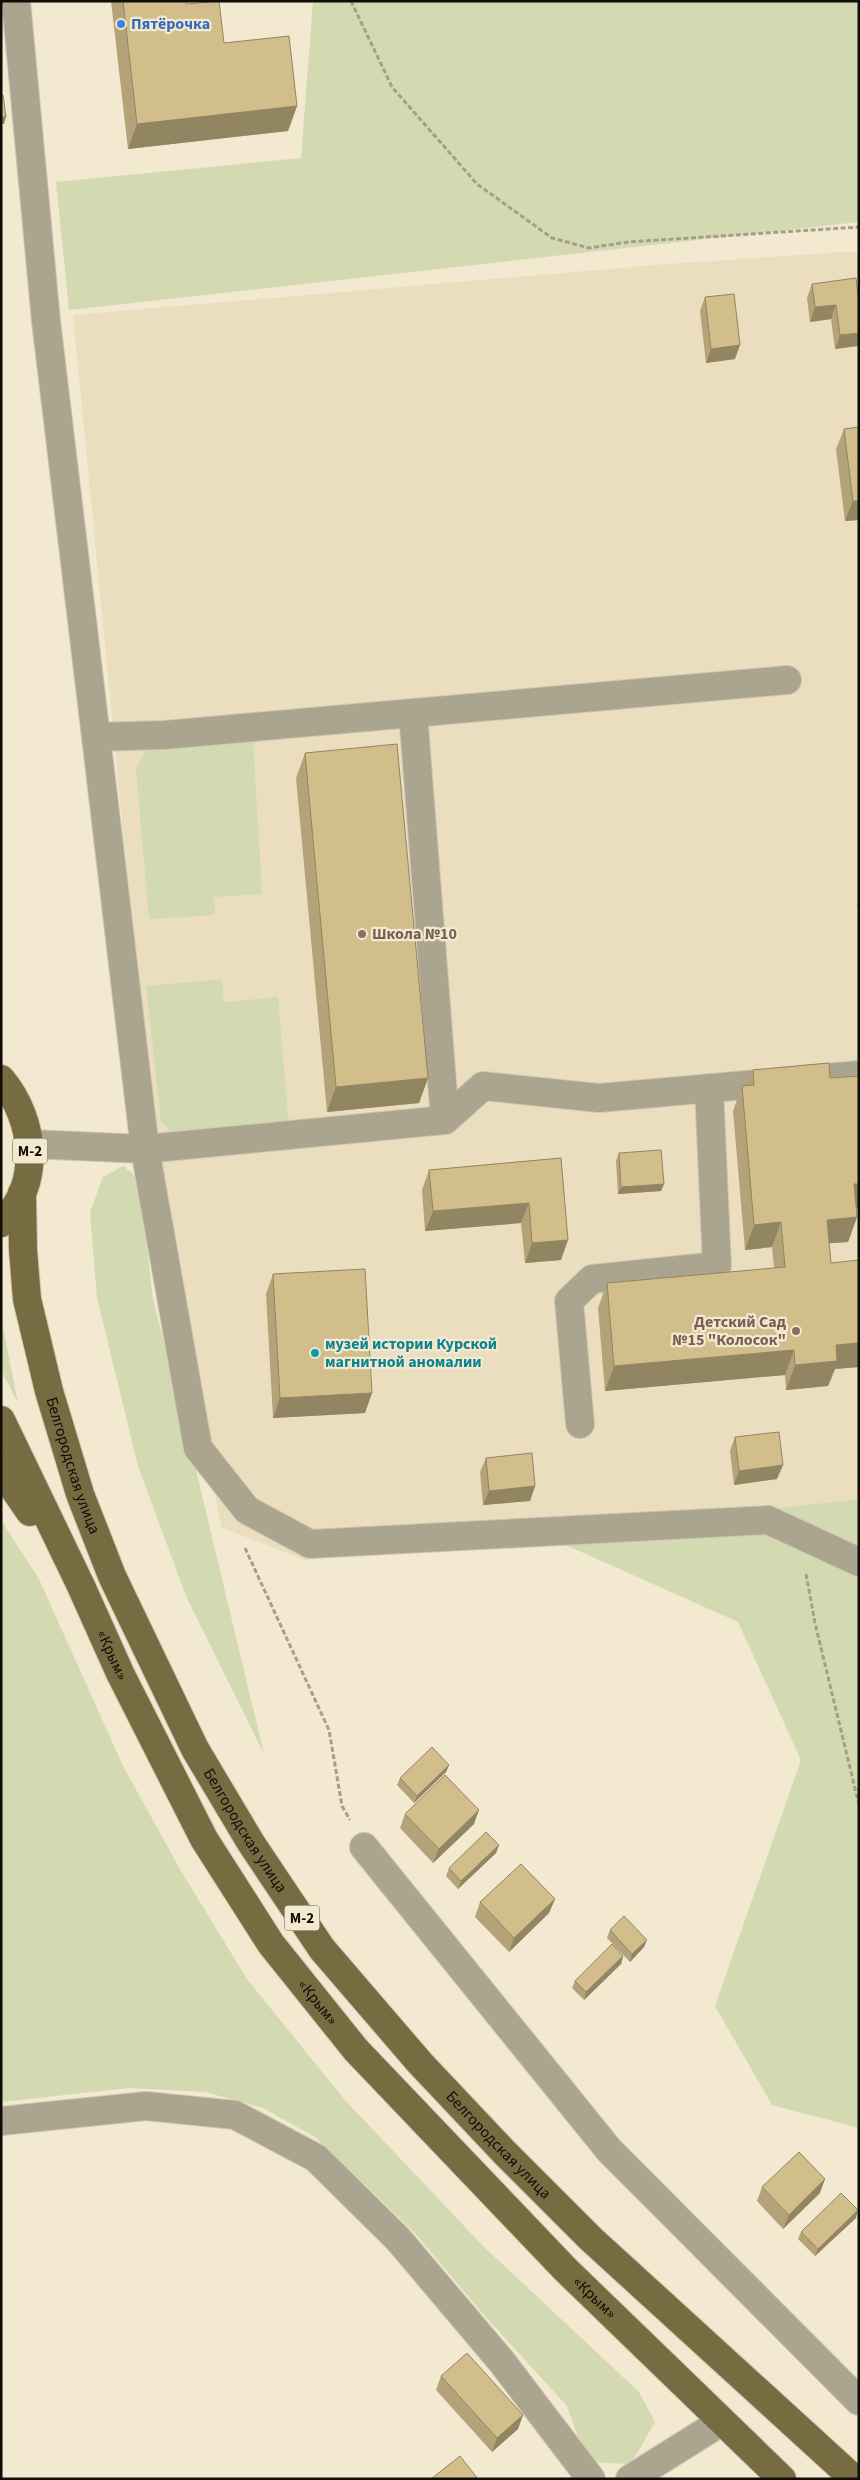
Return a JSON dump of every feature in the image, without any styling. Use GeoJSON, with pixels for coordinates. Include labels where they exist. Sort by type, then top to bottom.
{"type":"FeatureCollection","features":[{"type":"Feature","properties":{"kind":"main road","name":"М-2"},"geometry":{"type":"LineString","coordinates":[[1,1079],[13,1093],[25,1118],[30,1144],[29,1169],[22,1193],[7,1218],[1,1223]]}},
{"type":"Feature","properties":{"kind":"main road","name":"Белгородская улица"},"geometry":{"type":"LineString","coordinates":[[22,1193],[23,1250],[28,1299],[49,1391],[80,1494],[112,1576],[195,1749],[251,1843],[322,1950],[420,2063],[504,2152],[591,2239],[854,2479]]}},
{"type":"Feature","properties":{"kind":"main road","name":"«Крым»"},"geometry":{"type":"LineString","coordinates":[[1,1420],[82,1586],[120,1673],[204,1839],[271,1944],[356,2050],[564,2269],[782,2479]]}},
{"type":"Feature","properties":{"kind":"main road"},"geometry":{"type":"LineString","coordinates":[[1,1470],[82,1586]]}},
{"type":"Feature","properties":{"kind":"street"},"geometry":{"type":"LineString","coordinates":[[16,1],[46,321],[145,1149],[198,1448],[247,1510],[310,1544],[768,1520],[859,1562]]}},
{"type":"Feature","properties":{"kind":"street"},"geometry":{"type":"LineString","coordinates":[[96,737],[164,735],[788,680]]}},
{"type":"Feature","properties":{"kind":"street"},"geometry":{"type":"LineString","coordinates":[[413,713],[445,1120]]}},
{"type":"Feature","properties":{"kind":"street"},"geometry":{"type":"LineString","coordinates":[[30,1144],[145,1149],[445,1120],[482,1086],[600,1098],[859,1075]]}},
{"type":"Feature","properties":{"kind":"street"},"geometry":{"type":"LineString","coordinates":[[580,1424],[569,1301],[592,1279],[717,1266],[709,1088]]}},
{"type":"Feature","properties":{"kind":"street"},"geometry":{"type":"LineString","coordinates":[[364,1847],[609,2150],[859,2401]]}},
{"type":"Feature","properties":{"kind":"street"},"geometry":{"type":"LineString","coordinates":[[1,2121],[146,2106],[235,2115],[316,2158],[398,2239],[502,2362],[592,2479]]}},
{"type":"Feature","properties":{"kind":"street"},"geometry":{"type":"LineString","coordinates":[[630,2479],[721,2422]]}},
{"type":"Feature","properties":{"kind":"path"},"geometry":{"type":"LineString","coordinates":[[352,1],[392,87],[477,184],[552,238],[589,248],[628,242],[859,227]]}},
{"type":"Feature","properties":{"kind":"path"},"geometry":{"type":"LineString","coordinates":[[247,1510],[244,1545],[329,1730],[342,1806],[364,1847]]}},
{"type":"Feature","properties":{"kind":"path"},"geometry":{"type":"LineString","coordinates":[[804,1567],[815,1623],[859,1805]]}},
{"type":"Feature","properties":{"kind":"shaded area"},"geometry":{"type":"Polygon","coordinates":[[[859,251],[859,1499],[304,1560],[221,1527],[155,1161],[73,315],[667,264],[859,251]]]}},
{"type":"Feature","properties":{"kind":"green space"},"geometry":{"type":"Polygon","coordinates":[[[313,1],[859,1],[859,222],[69,310],[56,182],[301,158],[313,1]]]}},
{"type":"Feature","properties":{"kind":"green space"},"geometry":{"type":"Polygon","coordinates":[[[253,739],[262,894],[214,897],[215,915],[149,919],[136,769],[147,747],[253,739]]]}},
{"type":"Feature","properties":{"kind":"green space"},"geometry":{"type":"Polygon","coordinates":[[[222,979],[224,1002],[278,997],[289,1126],[175,1136],[161,1121],[146,986],[222,979]]]}},
{"type":"Feature","properties":{"kind":"green space"},"geometry":{"type":"Polygon","coordinates":[[[123,1166],[139,1179],[153,1300],[178,1395],[264,1754],[186,1596],[138,1466],[97,1298],[90,1212],[103,1177],[123,1166]]]}},
{"type":"Feature","properties":{"kind":"green space"},"geometry":{"type":"Polygon","coordinates":[[[1,1317],[18,1403],[1,1370],[1,1317]]]}},
{"type":"Feature","properties":{"kind":"green space"},"geometry":{"type":"Polygon","coordinates":[[[859,1499],[859,2128],[772,2105],[715,2006],[801,1760],[738,1622],[541,1534],[859,1499]]]}},
{"type":"Feature","properties":{"kind":"green space"},"geometry":{"type":"Polygon","coordinates":[[[1,1520],[39,1579],[123,1766],[181,1871],[247,1979],[344,2099],[482,2245],[639,2392],[655,2422],[631,2464],[587,2462],[567,2406],[483,2314],[414,2232],[315,2137],[263,2108],[205,2092],[129,2088],[1,2102],[1,1520]]]}},
{"type":"Feature","properties":{"kind":"building"},"geometry":{"type":"Polygon","coordinates":[[[123,1],[186,1],[186,4],[219,1],[224,43],[289,36],[297,106],[137,124],[123,1]]]}},
{"type":"Feature","properties":{"kind":"building"},"geometry":{"type":"Polygon","coordinates":[[[1,95],[3,95],[6,117],[1,117],[1,95]]]}},
{"type":"Feature","properties":{"kind":"building"},"geometry":{"type":"Polygon","coordinates":[[[856,278],[859,304],[859,333],[840,335],[836,305],[815,307],[812,284],[856,278]]]}},
{"type":"Feature","properties":{"kind":"building"},"geometry":{"type":"Polygon","coordinates":[[[734,294],[740,345],[711,349],[705,297],[734,294]]]}},
{"type":"Feature","properties":{"kind":"building"},"geometry":{"type":"Polygon","coordinates":[[[859,427],[859,501],[853,501],[844,429],[859,427]]]}},
{"type":"Feature","properties":{"kind":"building"},"geometry":{"type":"Polygon","coordinates":[[[397,744],[428,1078],[336,1087],[305,753],[397,744]]]}},
{"type":"Feature","properties":{"kind":"building"},"geometry":{"type":"Polygon","coordinates":[[[829,1063],[830,1078],[859,1076],[859,1184],[854,1184],[857,1217],[827,1220],[831,1263],[859,1260],[859,1343],[836,1345],[837,1361],[795,1365],[794,1350],[614,1366],[607,1283],[785,1267],[781,1222],[754,1225],[742,1086],[754,1085],[753,1070],[829,1063]]]}},
{"type":"Feature","properties":{"kind":"building"},"geometry":{"type":"Polygon","coordinates":[[[661,1150],[664,1184],[621,1187],[619,1153],[661,1150]]]}},
{"type":"Feature","properties":{"kind":"building"},"geometry":{"type":"Polygon","coordinates":[[[561,1158],[568,1240],[532,1243],[529,1203],[433,1211],[429,1170],[561,1158]]]}},
{"type":"Feature","properties":{"kind":"building","name":"музей истории Курской магнитной аномалии"},"geometry":{"type":"Polygon","coordinates":[[[365,1269],[372,1393],[280,1398],[273,1274],[365,1269]]]}},
{"type":"Feature","properties":{"kind":"building"},"geometry":{"type":"Polygon","coordinates":[[[779,1432],[783,1465],[739,1471],[735,1437],[779,1432]]]}},
{"type":"Feature","properties":{"kind":"building"},"geometry":{"type":"Polygon","coordinates":[[[532,1453],[535,1486],[489,1491],[486,1458],[532,1453]]]}},
{"type":"Feature","properties":{"kind":"building"},"geometry":{"type":"Polygon","coordinates":[[[432,1747],[449,1765],[417,1796],[400,1778],[432,1747]]]}},
{"type":"Feature","properties":{"kind":"building"},"geometry":{"type":"Polygon","coordinates":[[[445,1775],[479,1810],[439,1849],[405,1814],[445,1775]]]}},
{"type":"Feature","properties":{"kind":"building"},"geometry":{"type":"Polygon","coordinates":[[[486,1832],[499,1845],[461,1881],[449,1868],[486,1832]]]}},
{"type":"Feature","properties":{"kind":"building"},"geometry":{"type":"Polygon","coordinates":[[[521,1864],[555,1899],[514,1938],[480,1902],[521,1864]]]}},
{"type":"Feature","properties":{"kind":"building"},"geometry":{"type":"Polygon","coordinates":[[[624,1916],[647,1940],[632,1954],[610,1930],[624,1916]]]}},
{"type":"Feature","properties":{"kind":"building"},"geometry":{"type":"Polygon","coordinates":[[[612,1944],[623,1956],[586,1992],[575,1981],[612,1944]]]}},
{"type":"Feature","properties":{"kind":"building"},"geometry":{"type":"Polygon","coordinates":[[[799,2152],[825,2179],[789,2215],[762,2187],[799,2152]]]}},
{"type":"Feature","properties":{"kind":"building"},"geometry":{"type":"Polygon","coordinates":[[[841,2193],[858,2210],[818,2249],[801,2232],[841,2193]]]}},
{"type":"Feature","properties":{"kind":"building"},"geometry":{"type":"Polygon","coordinates":[[[467,2353],[523,2415],[497,2438],[441,2376],[467,2353]]]}},
{"type":"Feature","properties":{"kind":"building"},"geometry":{"type":"Polygon","coordinates":[[[460,2456],[478,2479],[431,2479],[460,2456]]]}},
{"type":"Feature","properties":{"kind":"place","name":"Пятёрочка"},"geometry":{"type":"Point","coordinates":[121,24]}},
{"type":"Feature","properties":{"kind":"place","name":"Школа №10"},"geometry":{"type":"Point","coordinates":[362,934]}},
{"type":"Feature","properties":{"kind":"place","name":"Детский Сад №15 \"Колосок\""},"geometry":{"type":"Point","coordinates":[796,1331]}},
{"type":"Feature","properties":{"kind":"place","name":"музей истории Курской магнитной аномалии"},"geometry":{"type":"Point","coordinates":[315,1353]}}]}
